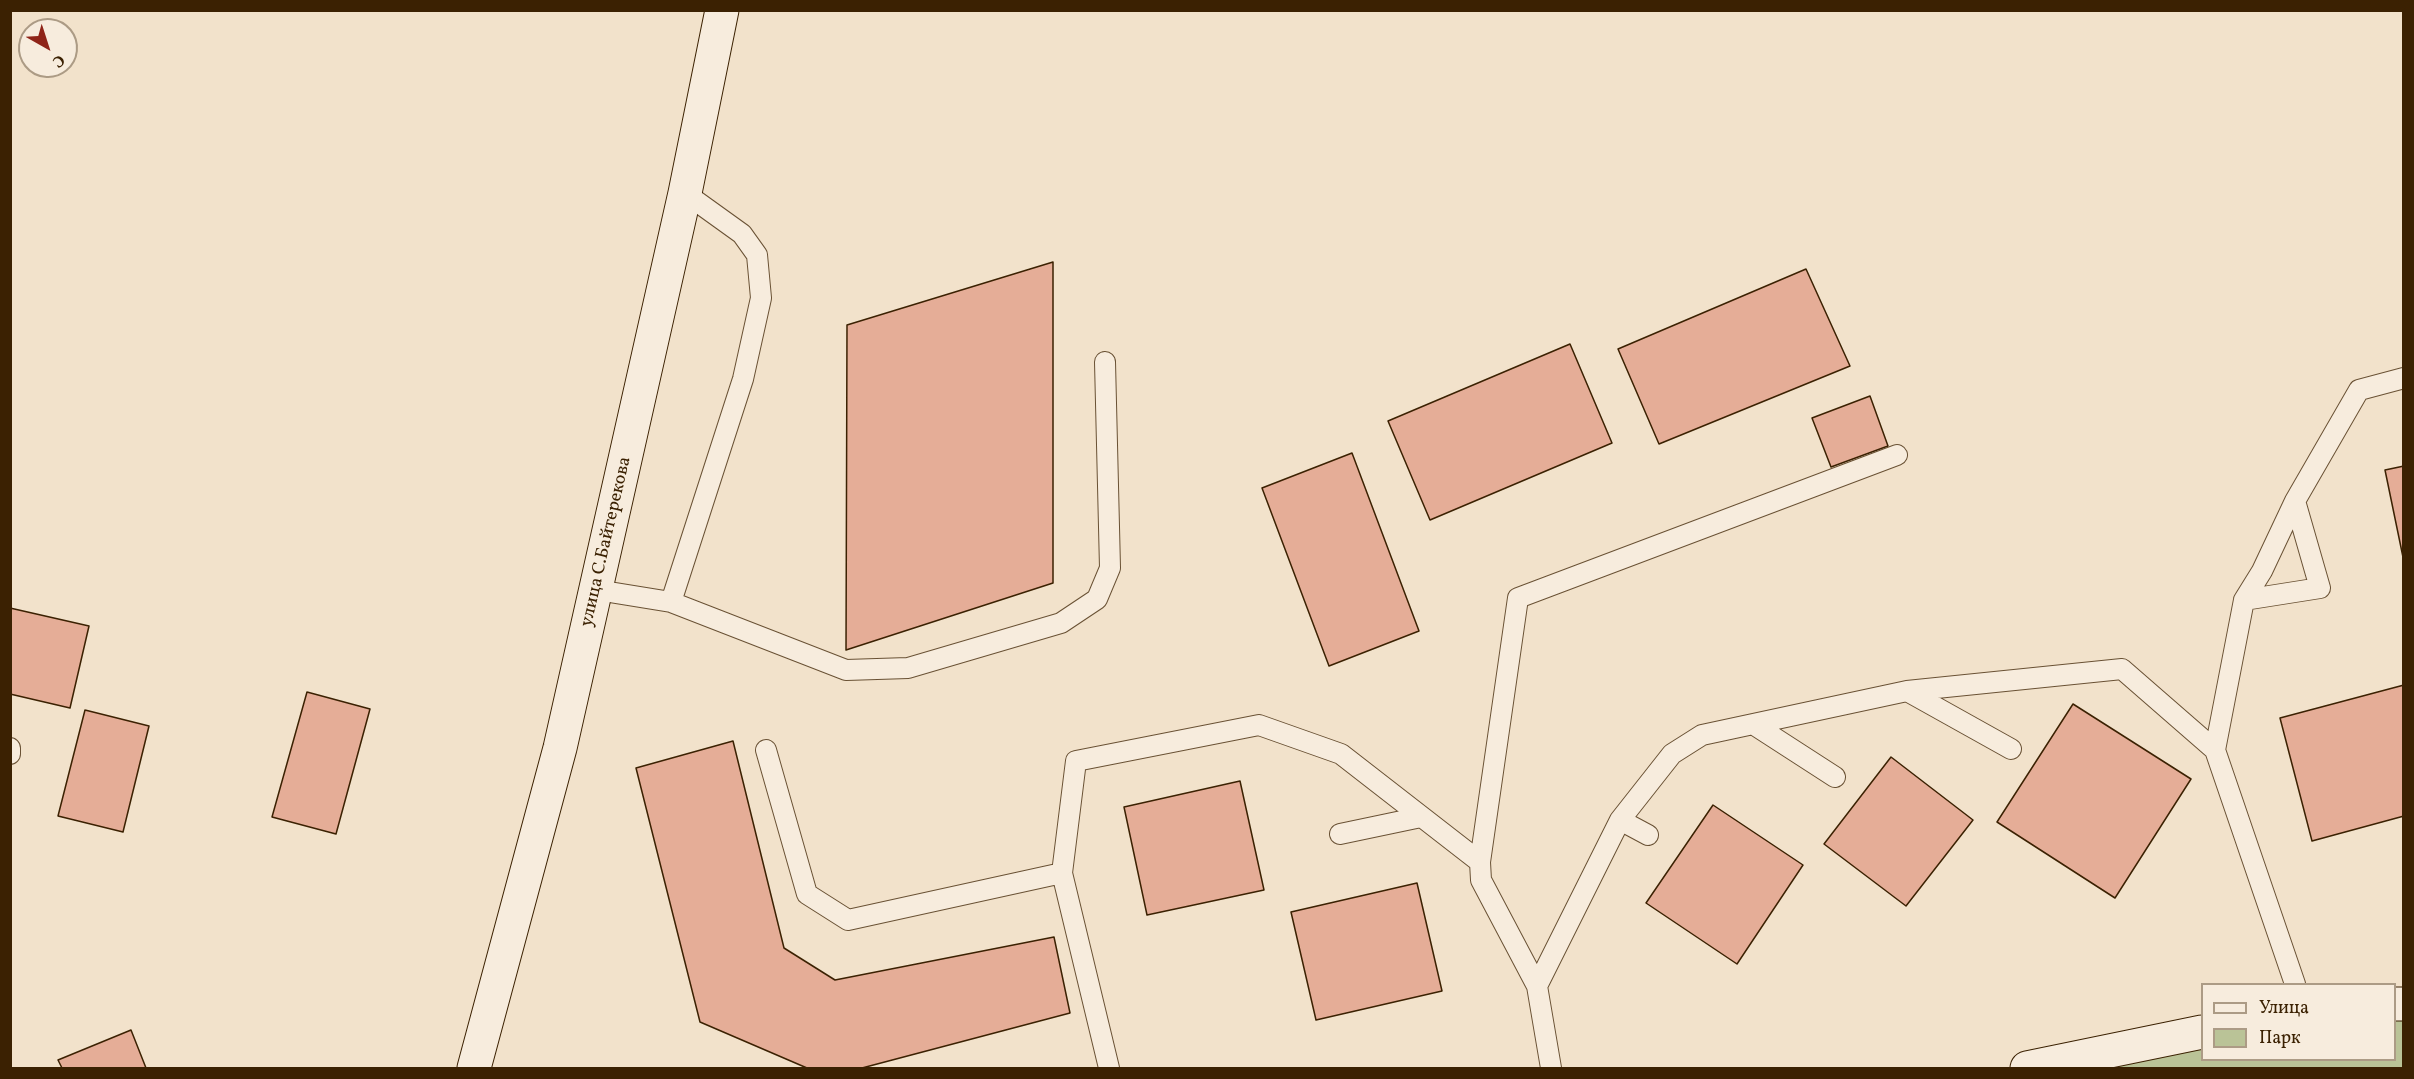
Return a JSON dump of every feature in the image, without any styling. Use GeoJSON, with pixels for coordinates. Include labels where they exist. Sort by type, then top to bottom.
{"type":"FeatureCollection","features":[{"type":"Feature","properties":{"kind":"main road","name":"улица С.Байтерекова"},"geometry":{"type":"LineString","coordinates":[[474,1068],[560,748],[685,193],[722,10]]}},
{"type":"Feature","properties":{"kind":"main road"},"geometry":{"type":"LineString","coordinates":[[2027,1068],[2201,1032]]}},
{"type":"Feature","properties":{"kind":"lane"},"geometry":{"type":"LineString","coordinates":[[671,603],[743,379],[761,298],[757,255],[742,234],[685,193]]}},
{"type":"Feature","properties":{"kind":"lane"},"geometry":{"type":"LineString","coordinates":[[597,590],[671,603],[846,670],[908,668],[1061,623],[1096,599],[1110,568],[1105,362]]}},
{"type":"Feature","properties":{"kind":"lane"},"geometry":{"type":"LineString","coordinates":[[2295,983],[2215,750],[2244,600],[2262,571],[2295,501],[2359,390],[2403,378]]}},
{"type":"Feature","properties":{"kind":"lane"},"geometry":{"type":"LineString","coordinates":[[1551,1068],[1537,986],[1480,880],[1480,862],[1518,598],[1897,455]]}},
{"type":"Feature","properties":{"kind":"lane"},"geometry":{"type":"LineString","coordinates":[[2244,600],[2320,588],[2295,501]]}},
{"type":"Feature","properties":{"kind":"lane"},"geometry":{"type":"LineString","coordinates":[[1537,986],[1620,820],[1672,754],[1702,735],[1907,691],[2122,669],[2215,750]]}},
{"type":"Feature","properties":{"kind":"lane"},"geometry":{"type":"LineString","coordinates":[[1907,691],[2011,749]]}},
{"type":"Feature","properties":{"kind":"lane"},"geometry":{"type":"LineString","coordinates":[[1109,1068],[1062,873],[1076,761],[1259,724],[1341,753],[1480,862]]}},
{"type":"Feature","properties":{"kind":"lane"},"geometry":{"type":"LineString","coordinates":[[1753,724],[1835,777]]}},
{"type":"Feature","properties":{"kind":"lane"},"geometry":{"type":"LineString","coordinates":[[10,748],[10,754]]}},
{"type":"Feature","properties":{"kind":"lane"},"geometry":{"type":"LineString","coordinates":[[766,750],[807,894],[848,920],[1062,873]]}},
{"type":"Feature","properties":{"kind":"lane"},"geometry":{"type":"LineString","coordinates":[[1340,834],[1421,817]]}},
{"type":"Feature","properties":{"kind":"lane"},"geometry":{"type":"LineString","coordinates":[[1620,820],[1648,835]]}},
{"type":"Feature","properties":{"kind":"green space"},"geometry":{"type":"Polygon","coordinates":[[[2396,993],[2403,993],[2403,1068],[2049,1068],[2201,1035],[2201,1061],[2396,1061],[2396,993]]]}},
{"type":"Feature","properties":{"kind":"building"},"geometry":{"type":"Polygon","coordinates":[[[1053,262],[1053,583],[846,650],[847,325],[1053,262]]]}},
{"type":"Feature","properties":{"kind":"building"},"geometry":{"type":"Polygon","coordinates":[[[1806,269],[1850,366],[1659,444],[1618,349],[1806,269]]]}},
{"type":"Feature","properties":{"kind":"building"},"geometry":{"type":"Polygon","coordinates":[[[1570,344],[1612,443],[1430,520],[1388,421],[1570,344]]]}},
{"type":"Feature","properties":{"kind":"building"},"geometry":{"type":"Polygon","coordinates":[[[1870,396],[1888,446],[1831,467],[1812,418],[1870,396]]]}},
{"type":"Feature","properties":{"kind":"building"},"geometry":{"type":"Polygon","coordinates":[[[1352,453],[1419,631],[1329,666],[1262,488],[1352,453]]]}},
{"type":"Feature","properties":{"kind":"building"},"geometry":{"type":"Polygon","coordinates":[[[2404,466],[2404,562],[2385,470],[2404,466]]]}},
{"type":"Feature","properties":{"kind":"building"},"geometry":{"type":"Polygon","coordinates":[[[10,608],[89,626],[70,708],[10,694],[10,608]]]}},
{"type":"Feature","properties":{"kind":"building"},"geometry":{"type":"Polygon","coordinates":[[[2404,685],[2404,816],[2312,841],[2280,718],[2404,685]]]}},
{"type":"Feature","properties":{"kind":"building"},"geometry":{"type":"Polygon","coordinates":[[[307,692],[370,709],[336,834],[272,817],[307,692]]]}},
{"type":"Feature","properties":{"kind":"building"},"geometry":{"type":"Polygon","coordinates":[[[2073,704],[2191,779],[2115,898],[1997,822],[2073,704]]]}},
{"type":"Feature","properties":{"kind":"building"},"geometry":{"type":"Polygon","coordinates":[[[85,710],[149,726],[123,832],[58,816],[85,710]]]}},
{"type":"Feature","properties":{"kind":"building"},"geometry":{"type":"Polygon","coordinates":[[[733,741],[784,948],[835,980],[1054,937],[1070,1013],[862,1068],[807,1068],[700,1022],[636,768],[733,741]]]}},
{"type":"Feature","properties":{"kind":"building"},"geometry":{"type":"Polygon","coordinates":[[[1891,757],[1973,820],[1906,906],[1824,844],[1891,757]]]}},
{"type":"Feature","properties":{"kind":"building"},"geometry":{"type":"Polygon","coordinates":[[[1240,781],[1264,890],[1147,915],[1124,807],[1240,781]]]}},
{"type":"Feature","properties":{"kind":"building"},"geometry":{"type":"Polygon","coordinates":[[[1713,805],[1803,865],[1737,964],[1646,903],[1713,805]]]}},
{"type":"Feature","properties":{"kind":"building"},"geometry":{"type":"Polygon","coordinates":[[[1417,883],[1442,991],[1316,1020],[1291,912],[1417,883]]]}},
{"type":"Feature","properties":{"kind":"building"},"geometry":{"type":"Polygon","coordinates":[[[131,1030],[146,1068],[62,1068],[58,1060],[131,1030]]]}}]}
